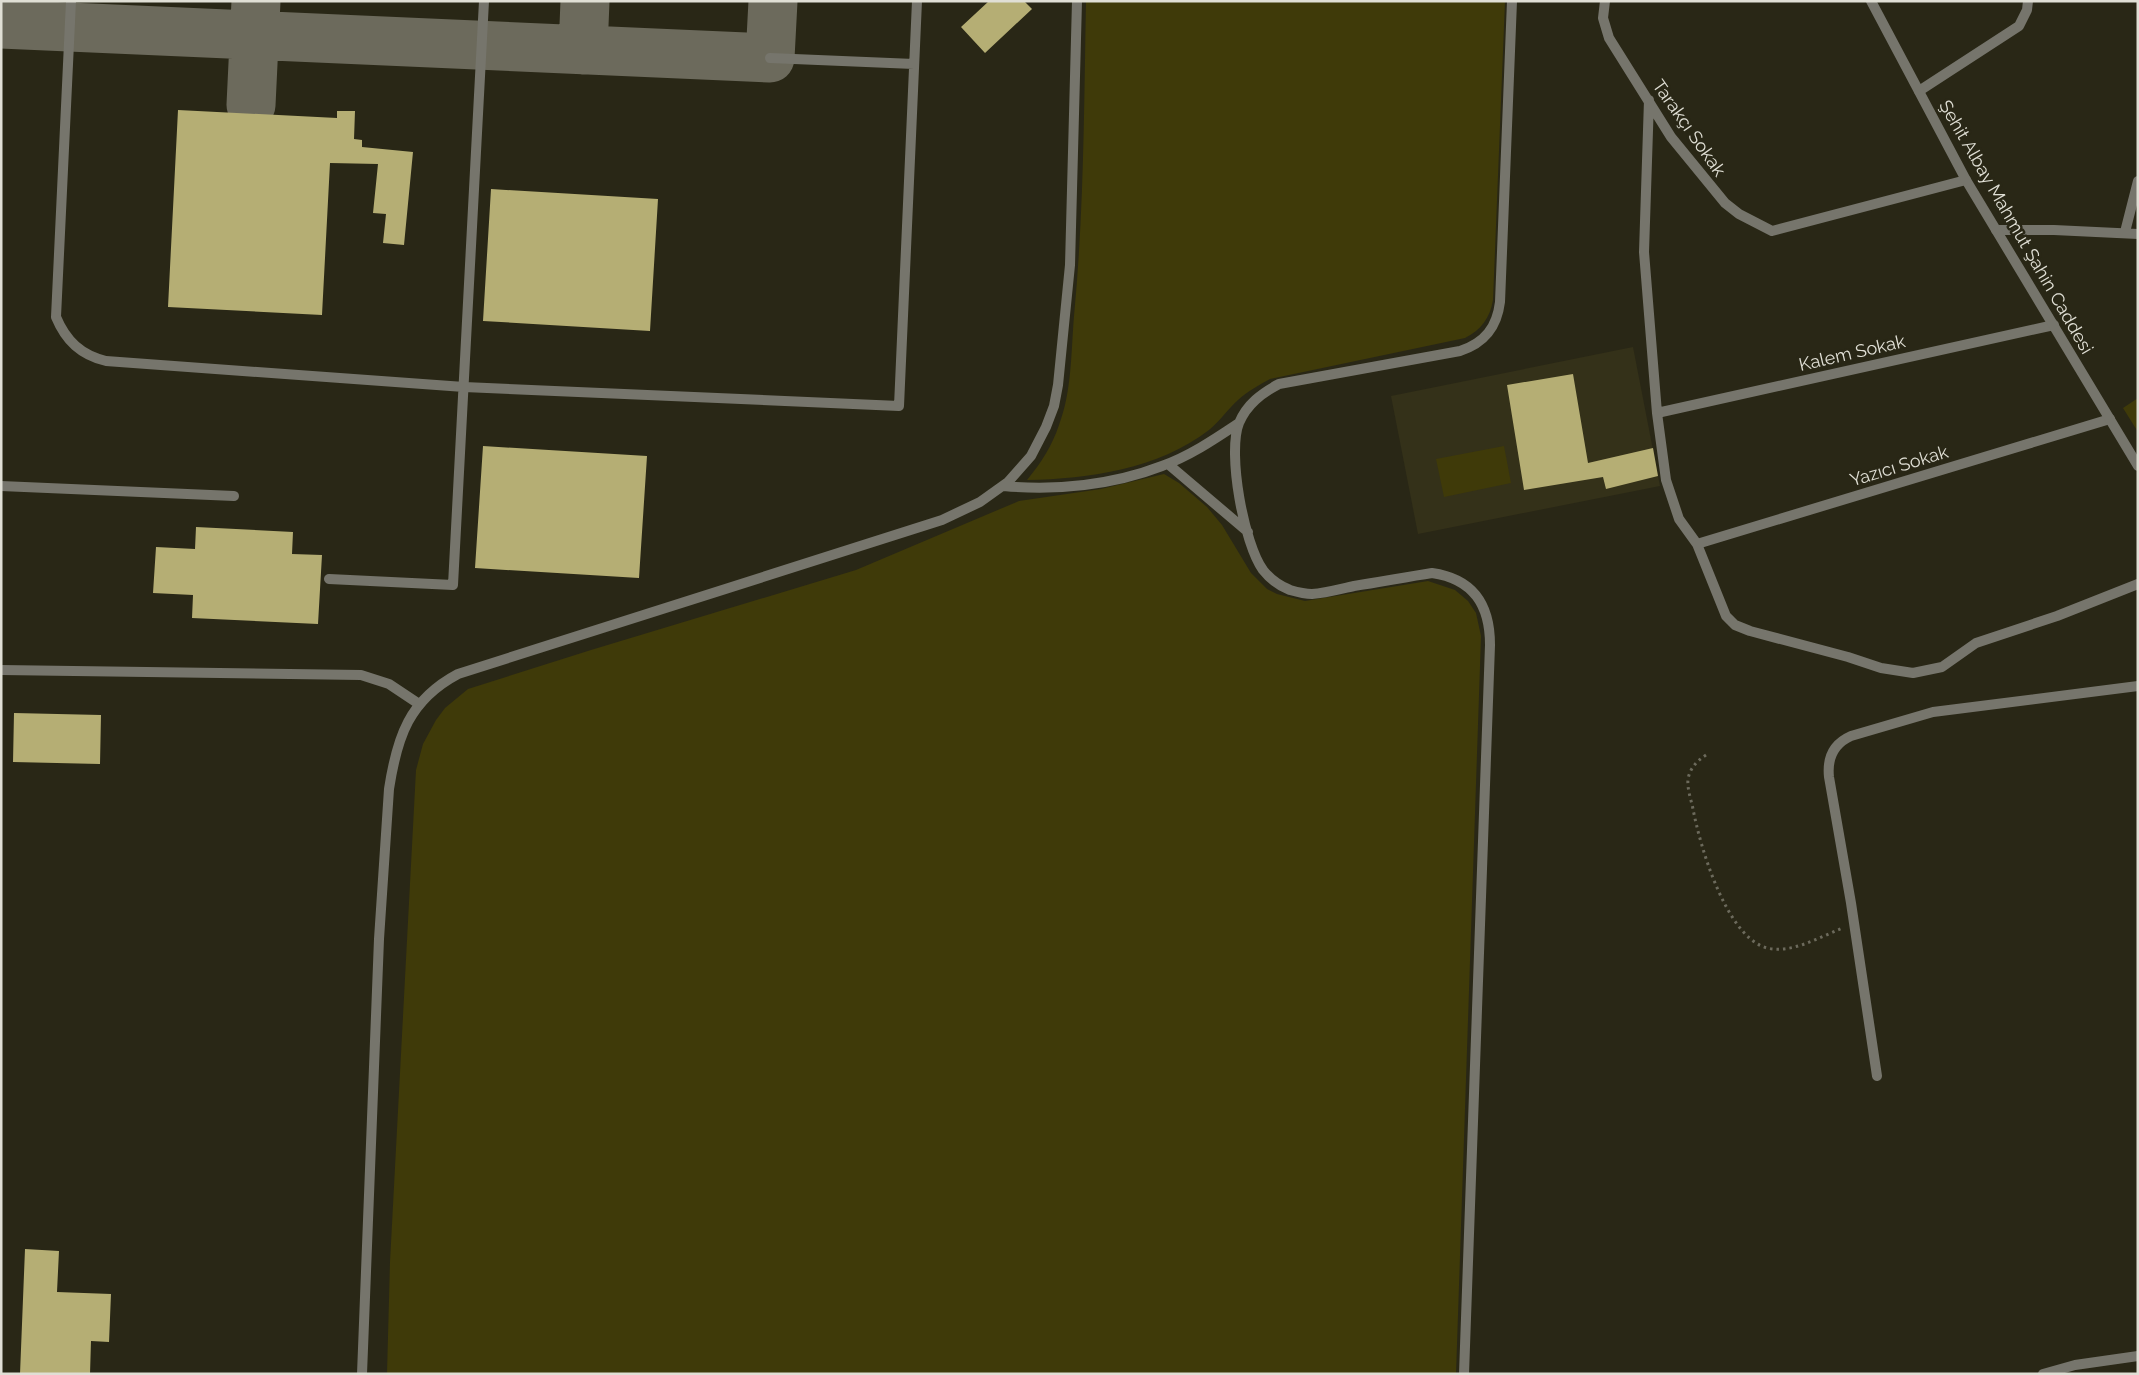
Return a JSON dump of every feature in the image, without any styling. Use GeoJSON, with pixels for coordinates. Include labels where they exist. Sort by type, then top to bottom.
{"type":"FeatureCollection","features":[{"type":"Feature","properties":{"kind":"street"},"geometry":{"type":"LineString","coordinates":[[71,1],[56,317],[60,328],[74,346],[89,356],[106,361],[464,387],[899,406],[917,1]]}},
{"type":"Feature","properties":{"kind":"street"},"geometry":{"type":"LineString","coordinates":[[329,579],[453,585],[484,1]]}},
{"type":"Feature","properties":{"kind":"street"},"geometry":{"type":"LineString","coordinates":[[362,1374],[379,939],[389,789],[392,766],[404,728],[419,704],[433,689],[458,674],[923,526],[961,512],[995,493],[1020,469],[1039,442],[1054,406],[1058,385],[1070,265],[1077,1]]}},
{"type":"Feature","properties":{"kind":"street"},"geometry":{"type":"LineString","coordinates":[[1464,1374],[1490,646],[1487,617],[1478,597],[1465,585],[1450,576],[1432,573],[1312,594],[1292,590],[1280,585],[1264,571],[1258,562],[1248,532],[1236,470],[1235,440],[1239,423],[1251,404],[1269,389],[1279,384],[1460,351],[1480,342],[1494,325],[1500,302],[1512,1]]}},
{"type":"Feature","properties":{"kind":"street","name":"Tarakçı Sokak"},"geometry":{"type":"LineString","coordinates":[[1605,1],[1604,18],[1609,38],[1671,137],[1712,190],[1739,214],[1772,231],[1966,180]]}},
{"type":"Feature","properties":{"kind":"street","name":"Şehit Albay Mahmut Şahin Caddesi"},"geometry":{"type":"LineString","coordinates":[[1871,1],[1966,180],[2138,466]]}},
{"type":"Feature","properties":{"kind":"street"},"geometry":{"type":"LineString","coordinates":[[1919,91],[2019,26],[2027,10],[2028,1]]}},
{"type":"Feature","properties":{"kind":"street"},"geometry":{"type":"LineString","coordinates":[[770,58],[914,64]]}},
{"type":"Feature","properties":{"kind":"street"},"geometry":{"type":"LineString","coordinates":[[1649,100],[1644,252],[1657,413],[1666,480],[1679,519],[1697,544],[1726,616],[1735,625],[1750,631],[1848,657],[1881,668],[1913,673],[1942,667],[1976,643],[2057,616],[2138,584]]}},
{"type":"Feature","properties":{"kind":"street"},"geometry":{"type":"LineString","coordinates":[[2125,232],[2138,181]]}},
{"type":"Feature","properties":{"kind":"street"},"geometry":{"type":"LineString","coordinates":[[1996,230],[2125,232],[2138,234]]}},
{"type":"Feature","properties":{"kind":"street","name":"Kalem Sokak"},"geometry":{"type":"LineString","coordinates":[[1657,413],[2054,325]]}},
{"type":"Feature","properties":{"kind":"street","name":"Yazıcı Sokak"},"geometry":{"type":"LineString","coordinates":[[1697,544],[2110,418]]}},
{"type":"Feature","properties":{"kind":"street"},"geometry":{"type":"LineString","coordinates":[[1004,486],[1045,488],[1084,485],[1137,474],[1168,464],[1195,451],[1239,423]]}},
{"type":"Feature","properties":{"kind":"street"},"geometry":{"type":"LineString","coordinates":[[1168,464],[1248,532]]}},
{"type":"Feature","properties":{"kind":"street"},"geometry":{"type":"LineString","coordinates":[[1,486],[234,496]]}},
{"type":"Feature","properties":{"kind":"street"},"geometry":{"type":"LineString","coordinates":[[1,670],[361,675],[389,684],[419,704]]}},
{"type":"Feature","properties":{"kind":"street"},"geometry":{"type":"LineString","coordinates":[[1877,1076],[1855,924],[1828,768],[1829,759],[1838,744],[1851,736],[1932,712],[2138,686]]}},
{"type":"Feature","properties":{"kind":"street"},"geometry":{"type":"LineString","coordinates":[[2043,1374],[2076,1365],[2138,1356]]}},
{"type":"Feature","properties":{"kind":"path"},"geometry":{"type":"LineString","coordinates":[[1706,755],[1694,765],[1688,778],[1696,826],[1706,860],[1722,898],[1733,919],[1750,940],[1766,948],[1789,949],[1855,924]]}},
{"type":"Feature","properties":{"kind":"shaded area"},"geometry":{"type":"Polygon","coordinates":[[[1086,1],[1505,1],[1493,300],[1490,312],[1484,323],[1465,338],[1270,379],[1242,397],[1209,430],[1168,454],[1145,463],[1098,474],[1027,480],[1053,440],[1063,412],[1069,385],[1082,198],[1086,1]]]}},
{"type":"Feature","properties":{"kind":"shaded area"},"geometry":{"type":"Polygon","coordinates":[[[1633,347],[1660,486],[1418,534],[1391,396],[1633,347]]]}},
{"type":"Feature","properties":{"kind":"shaded area"},"geometry":{"type":"Polygon","coordinates":[[[2138,398],[2138,432],[2123,408],[2138,398]]]}},
{"type":"Feature","properties":{"kind":"shaded area"},"geometry":{"type":"Polygon","coordinates":[[[1504,446],[1511,483],[1444,497],[1436,459],[1504,446]]]}},
{"type":"Feature","properties":{"kind":"shaded area"},"geometry":{"type":"Polygon","coordinates":[[[1164,474],[1179,483],[1207,507],[1222,525],[1251,573],[1267,589],[1277,594],[1305,601],[1428,581],[1455,590],[1468,601],[1476,613],[1481,636],[1456,1374],[387,1374],[390,1262],[416,770],[423,744],[445,708],[468,689],[856,570],[1019,501],[1101,489],[1164,474]]]}},
{"type":"Feature","properties":{"kind":"building"},"geometry":{"type":"Polygon","coordinates":[[[989,1],[1024,1],[1032,9],[985,53],[961,27],[989,1]]]}},
{"type":"Feature","properties":{"kind":"building"},"geometry":{"type":"Polygon","coordinates":[[[178,110],[337,118],[337,111],[355,111],[354,139],[362,140],[362,147],[413,152],[404,245],[383,243],[386,214],[373,213],[378,164],[330,163],[322,315],[168,307],[178,110]]]}},
{"type":"Feature","properties":{"kind":"building"},"geometry":{"type":"Polygon","coordinates":[[[491,189],[658,199],[650,331],[483,321],[491,189]]]}},
{"type":"Feature","properties":{"kind":"building"},"geometry":{"type":"Polygon","coordinates":[[[1573,374],[1588,463],[1653,448],[1658,476],[1606,489],[1603,477],[1524,490],[1507,385],[1573,374]]]}},
{"type":"Feature","properties":{"kind":"building"},"geometry":{"type":"Polygon","coordinates":[[[483,446],[647,456],[639,578],[475,568],[483,446]]]}},
{"type":"Feature","properties":{"kind":"building"},"geometry":{"type":"Polygon","coordinates":[[[196,527],[293,532],[292,554],[322,555],[318,624],[192,618],[193,595],[153,593],[156,547],[195,549],[196,527]]]}},
{"type":"Feature","properties":{"kind":"building"},"geometry":{"type":"Polygon","coordinates":[[[14,713],[101,715],[100,764],[13,762],[14,713]]]}},
{"type":"Feature","properties":{"kind":"building"},"geometry":{"type":"Polygon","coordinates":[[[25,1249],[59,1251],[57,1292],[111,1294],[109,1342],[91,1341],[90,1374],[20,1374],[25,1249]]]}},
{"type":"Feature","properties":{"kind":"taxiway"},"geometry":{"type":"LineString","coordinates":[[251,105],[256,1]]}},
{"type":"Feature","properties":{"kind":"taxiway"},"geometry":{"type":"LineString","coordinates":[[583,50],[585,1]]}},
{"type":"Feature","properties":{"kind":"taxiway"},"geometry":{"type":"LineString","coordinates":[[1,24],[770,58],[773,1]]}}]}
